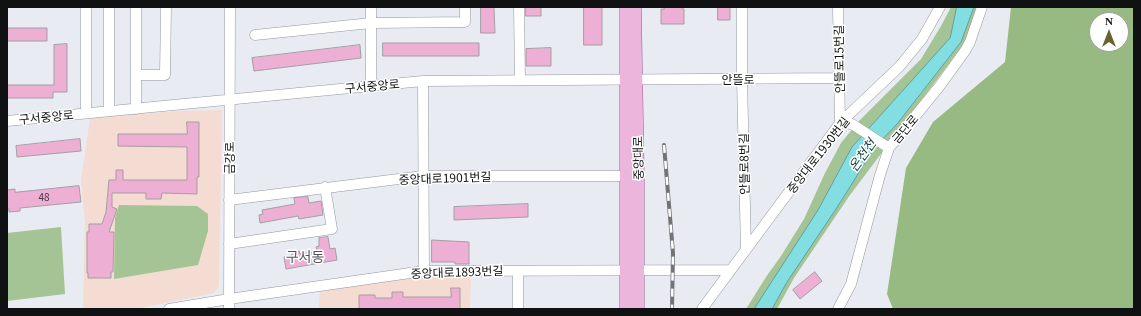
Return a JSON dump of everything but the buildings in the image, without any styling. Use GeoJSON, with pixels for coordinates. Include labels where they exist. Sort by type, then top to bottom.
{"type":"FeatureCollection","features":[{"type":"Feature","properties":{"kind":"main road","name":"중앙대로"},"geometry":{"type":"LineString","coordinates":[[626,7],[632,79]]}},
{"type":"Feature","properties":{"kind":"main road","name":"중앙대로"},"geometry":{"type":"LineString","coordinates":[[626,309],[632,270],[632,79],[635,7]]}},
{"type":"Feature","properties":{"kind":"main road","name":"중앙대로"},"geometry":{"type":"LineString","coordinates":[[632,270],[638,309]]}},
{"type":"Feature","properties":{"kind":"street"},"geometry":{"type":"LineString","coordinates":[[86,7],[86,113]]}},
{"type":"Feature","properties":{"kind":"street"},"geometry":{"type":"LineString","coordinates":[[108,7],[109,111]]}},
{"type":"Feature","properties":{"kind":"street"},"geometry":{"type":"LineString","coordinates":[[136,7],[136,108]]}},
{"type":"Feature","properties":{"kind":"street"},"geometry":{"type":"LineString","coordinates":[[136,74],[165,75],[166,7]]}},
{"type":"Feature","properties":{"kind":"street","name":"금강로"},"geometry":{"type":"LineString","coordinates":[[229,304],[230,7]]}},
{"type":"Feature","properties":{"kind":"street"},"geometry":{"type":"LineString","coordinates":[[371,7],[371,86]]}},
{"type":"Feature","properties":{"kind":"street"},"geometry":{"type":"LineString","coordinates":[[255,35],[371,23],[465,22],[465,7]]}},
{"type":"Feature","properties":{"kind":"street"},"geometry":{"type":"LineString","coordinates":[[519,7],[520,80]]}},
{"type":"Feature","properties":{"kind":"street","name":"안뜰로8번길"},"geometry":{"type":"LineString","coordinates":[[742,7],[746,250]]}},
{"type":"Feature","properties":{"kind":"street","name":"안뜰로15번길"},"geometry":{"type":"LineString","coordinates":[[838,7],[840,123]]}},
{"type":"Feature","properties":{"kind":"street","name":"중앙대로1930번길"},"geometry":{"type":"LineString","coordinates":[[702,309],[840,123],[899,67],[922,39],[940,7]]}},
{"type":"Feature","properties":{"kind":"street","name":"금단로"},"geometry":{"type":"LineString","coordinates":[[838,309],[850,284],[880,175],[886,145],[939,87],[970,42],[982,7]]}},
{"type":"Feature","properties":{"kind":"street","name":"안뜰로"},"geometry":{"type":"LineString","coordinates":[[632,79],[839,78]]}},
{"type":"Feature","properties":{"kind":"street","name":"구서중앙로"},"geometry":{"type":"LineString","coordinates":[[7,121],[423,81],[632,79]]}},
{"type":"Feature","properties":{"kind":"street"},"geometry":{"type":"LineString","coordinates":[[423,81],[424,271]]}},
{"type":"Feature","properties":{"kind":"street"},"geometry":{"type":"LineString","coordinates":[[840,123],[852,124],[886,145]]}},
{"type":"Feature","properties":{"kind":"street","name":"중앙대로1901번길"},"geometry":{"type":"LineString","coordinates":[[229,200],[423,176],[633,176]]}},
{"type":"Feature","properties":{"kind":"street"},"geometry":{"type":"LineString","coordinates":[[229,244],[332,229],[325,187]]}},
{"type":"Feature","properties":{"kind":"street","name":"중앙대로1893번길"},"geometry":{"type":"LineString","coordinates":[[169,309],[229,304],[424,271],[731,270]]}},
{"type":"Feature","properties":{"kind":"street"},"geometry":{"type":"LineString","coordinates":[[518,271],[518,309]]}},
{"type":"Feature","properties":{"kind":"shaded area"},"geometry":{"type":"Polygon","coordinates":[[[222,110],[219,286],[214,293],[136,309],[83,309],[85,223],[81,181],[90,118],[178,111],[222,110]]]}},
{"type":"Feature","properties":{"kind":"shaded area"},"geometry":{"type":"Polygon","coordinates":[[[426,274],[471,276],[470,309],[319,309],[320,290],[426,274]]]}},
{"type":"Feature","properties":{"kind":"green space"},"geometry":{"type":"Polygon","coordinates":[[[951,7],[978,7],[966,41],[850,195],[794,278],[777,309],[746,309],[804,219],[825,173],[841,143],[859,121],[921,59],[951,7]]]}},
{"type":"Feature","properties":{"kind":"green space"},"geometry":{"type":"Polygon","coordinates":[[[1011,7],[1134,7],[1134,309],[893,309],[887,294],[906,168],[933,122],[1005,62],[1011,7]]]}},
{"type":"Feature","properties":{"kind":"green space"},"geometry":{"type":"Polygon","coordinates":[[[119,205],[197,206],[208,214],[208,231],[198,265],[114,279],[115,218],[119,205]]]}},
{"type":"Feature","properties":{"kind":"green space"},"geometry":{"type":"Polygon","coordinates":[[[61,227],[65,294],[7,301],[7,233],[61,227]]]}},
{"type":"Feature","properties":{"kind":"water","name":"온천천"},"geometry":{"type":"Polygon","coordinates":[[[957,7],[974,7],[961,42],[897,124],[875,147],[787,282],[772,309],[754,309],[818,210],[852,147],[950,38],[957,7]]]}},
{"type":"Feature","properties":{"kind":"railway"},"geometry":{"type":"LineString","coordinates":[[664,145],[673,253],[672,309]]}},
{"type":"Feature","properties":{"kind":"district","name":"구서동"},"geometry":{"type":"Point","coordinates":[305,257]}}]}
